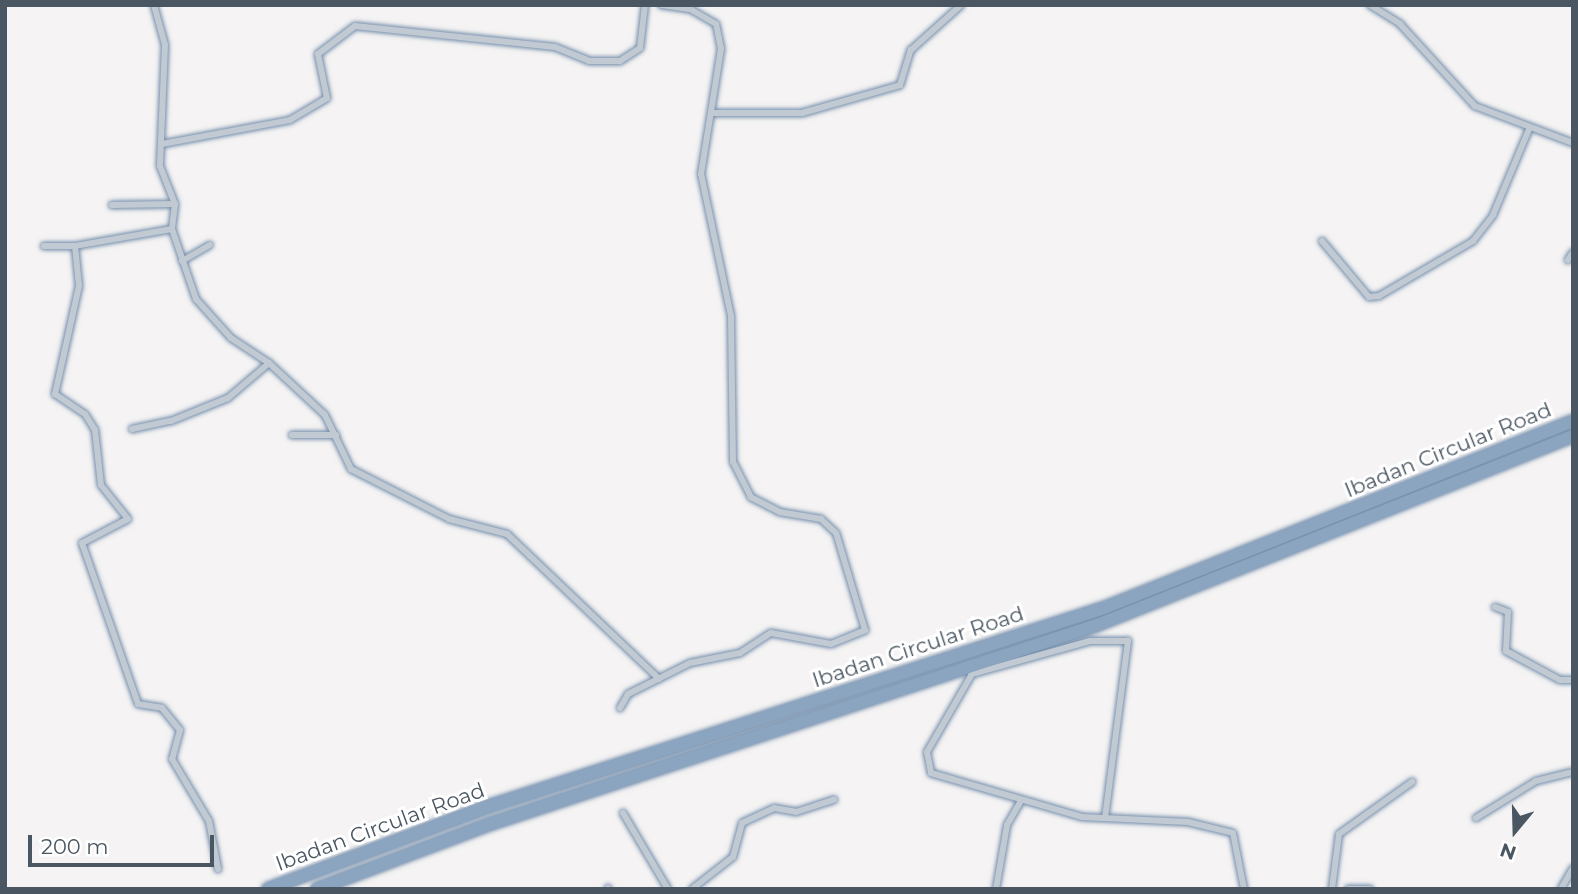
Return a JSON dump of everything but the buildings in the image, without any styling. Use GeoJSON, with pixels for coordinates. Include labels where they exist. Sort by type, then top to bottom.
{"type":"FeatureCollection","features":[{"type":"Feature","properties":{"kind":"highway","name":"Ibadan Circular Road"},"geometry":{"type":"LineString","coordinates":[[268,889],[493,805],[1104,607],[1573,421]]}},
{"type":"Feature","properties":{"kind":"highway","name":"Ibadan Circular Road"},"geometry":{"type":"LineString","coordinates":[[317,889],[493,823],[1097,625],[1573,436]]}},
{"type":"Feature","properties":{"kind":"street"},"geometry":{"type":"LineString","coordinates":[[155,5],[165,45],[160,166],[175,204],[172,229],[196,299],[230,338],[270,363],[325,415],[351,469],[449,519],[507,534],[659,679]]}},
{"type":"Feature","properties":{"kind":"street"},"geometry":{"type":"LineString","coordinates":[[162,144],[290,120],[327,99],[318,54],[355,26],[555,47],[589,61],[620,61],[640,48],[645,5]]}},
{"type":"Feature","properties":{"kind":"street"},"geometry":{"type":"LineString","coordinates":[[620,708],[628,694],[690,663],[740,653],[771,633],[831,644],[864,630],[836,533],[821,519],[780,512],[751,497],[733,462],[731,316],[701,174],[714,113],[721,49],[716,24],[690,9],[661,5]]}},
{"type":"Feature","properties":{"kind":"street"},"geometry":{"type":"LineString","coordinates":[[714,113],[802,113],[900,85],[911,50],[961,5]]}},
{"type":"Feature","properties":{"kind":"street"},"geometry":{"type":"LineString","coordinates":[[1370,5],[1400,24],[1475,106],[1573,143]]}},
{"type":"Feature","properties":{"kind":"street"},"geometry":{"type":"LineString","coordinates":[[1322,241],[1369,297],[1379,296],[1473,241],[1493,215],[1530,127]]}},
{"type":"Feature","properties":{"kind":"street"},"geometry":{"type":"LineString","coordinates":[[112,205],[175,204]]}},
{"type":"Feature","properties":{"kind":"street"},"geometry":{"type":"LineString","coordinates":[[44,246],[75,246],[172,229]]}},
{"type":"Feature","properties":{"kind":"street"},"geometry":{"type":"LineString","coordinates":[[182,261],[210,245]]}},
{"type":"Feature","properties":{"kind":"street"},"geometry":{"type":"LineString","coordinates":[[75,246],[79,286],[55,394],[85,414],[95,430],[101,485],[128,519],[82,543],[138,704],[162,708],[180,730],[172,758],[209,821],[218,869]]}},
{"type":"Feature","properties":{"kind":"street"},"geometry":{"type":"LineString","coordinates":[[1567,260],[1573,252]]}},
{"type":"Feature","properties":{"kind":"street"},"geometry":{"type":"LineString","coordinates":[[132,429],[172,421],[228,398],[270,363]]}},
{"type":"Feature","properties":{"kind":"street"},"geometry":{"type":"LineString","coordinates":[[292,435],[336,435]]}},
{"type":"Feature","properties":{"kind":"street"},"geometry":{"type":"LineString","coordinates":[[1495,607],[1508,612],[1506,651],[1560,680],[1573,680]]}},
{"type":"Feature","properties":{"kind":"street"},"geometry":{"type":"LineString","coordinates":[[1105,818],[1128,640],[1090,640],[972,674],[927,752],[931,773],[1021,801],[1105,818],[1188,822],[1233,833],[1244,889]]}},
{"type":"Feature","properties":{"kind":"street"},"geometry":{"type":"LineString","coordinates":[[1476,818],[1536,781],[1573,772]]}},
{"type":"Feature","properties":{"kind":"street"},"geometry":{"type":"LineString","coordinates":[[1332,889],[1339,834],[1412,782]]}},
{"type":"Feature","properties":{"kind":"street"},"geometry":{"type":"LineString","coordinates":[[692,889],[733,857],[742,823],[774,808],[796,812],[834,800]]}},
{"type":"Feature","properties":{"kind":"street"},"geometry":{"type":"LineString","coordinates":[[996,889],[1009,818],[1021,801]]}},
{"type":"Feature","properties":{"kind":"street"},"geometry":{"type":"LineString","coordinates":[[623,813],[668,889]]}},
{"type":"Feature","properties":{"kind":"street"},"geometry":{"type":"LineString","coordinates":[[1562,889],[1573,868]]}},
{"type":"Feature","properties":{"kind":"street"},"geometry":{"type":"LineString","coordinates":[[1348,889],[1370,889]]}}]}
